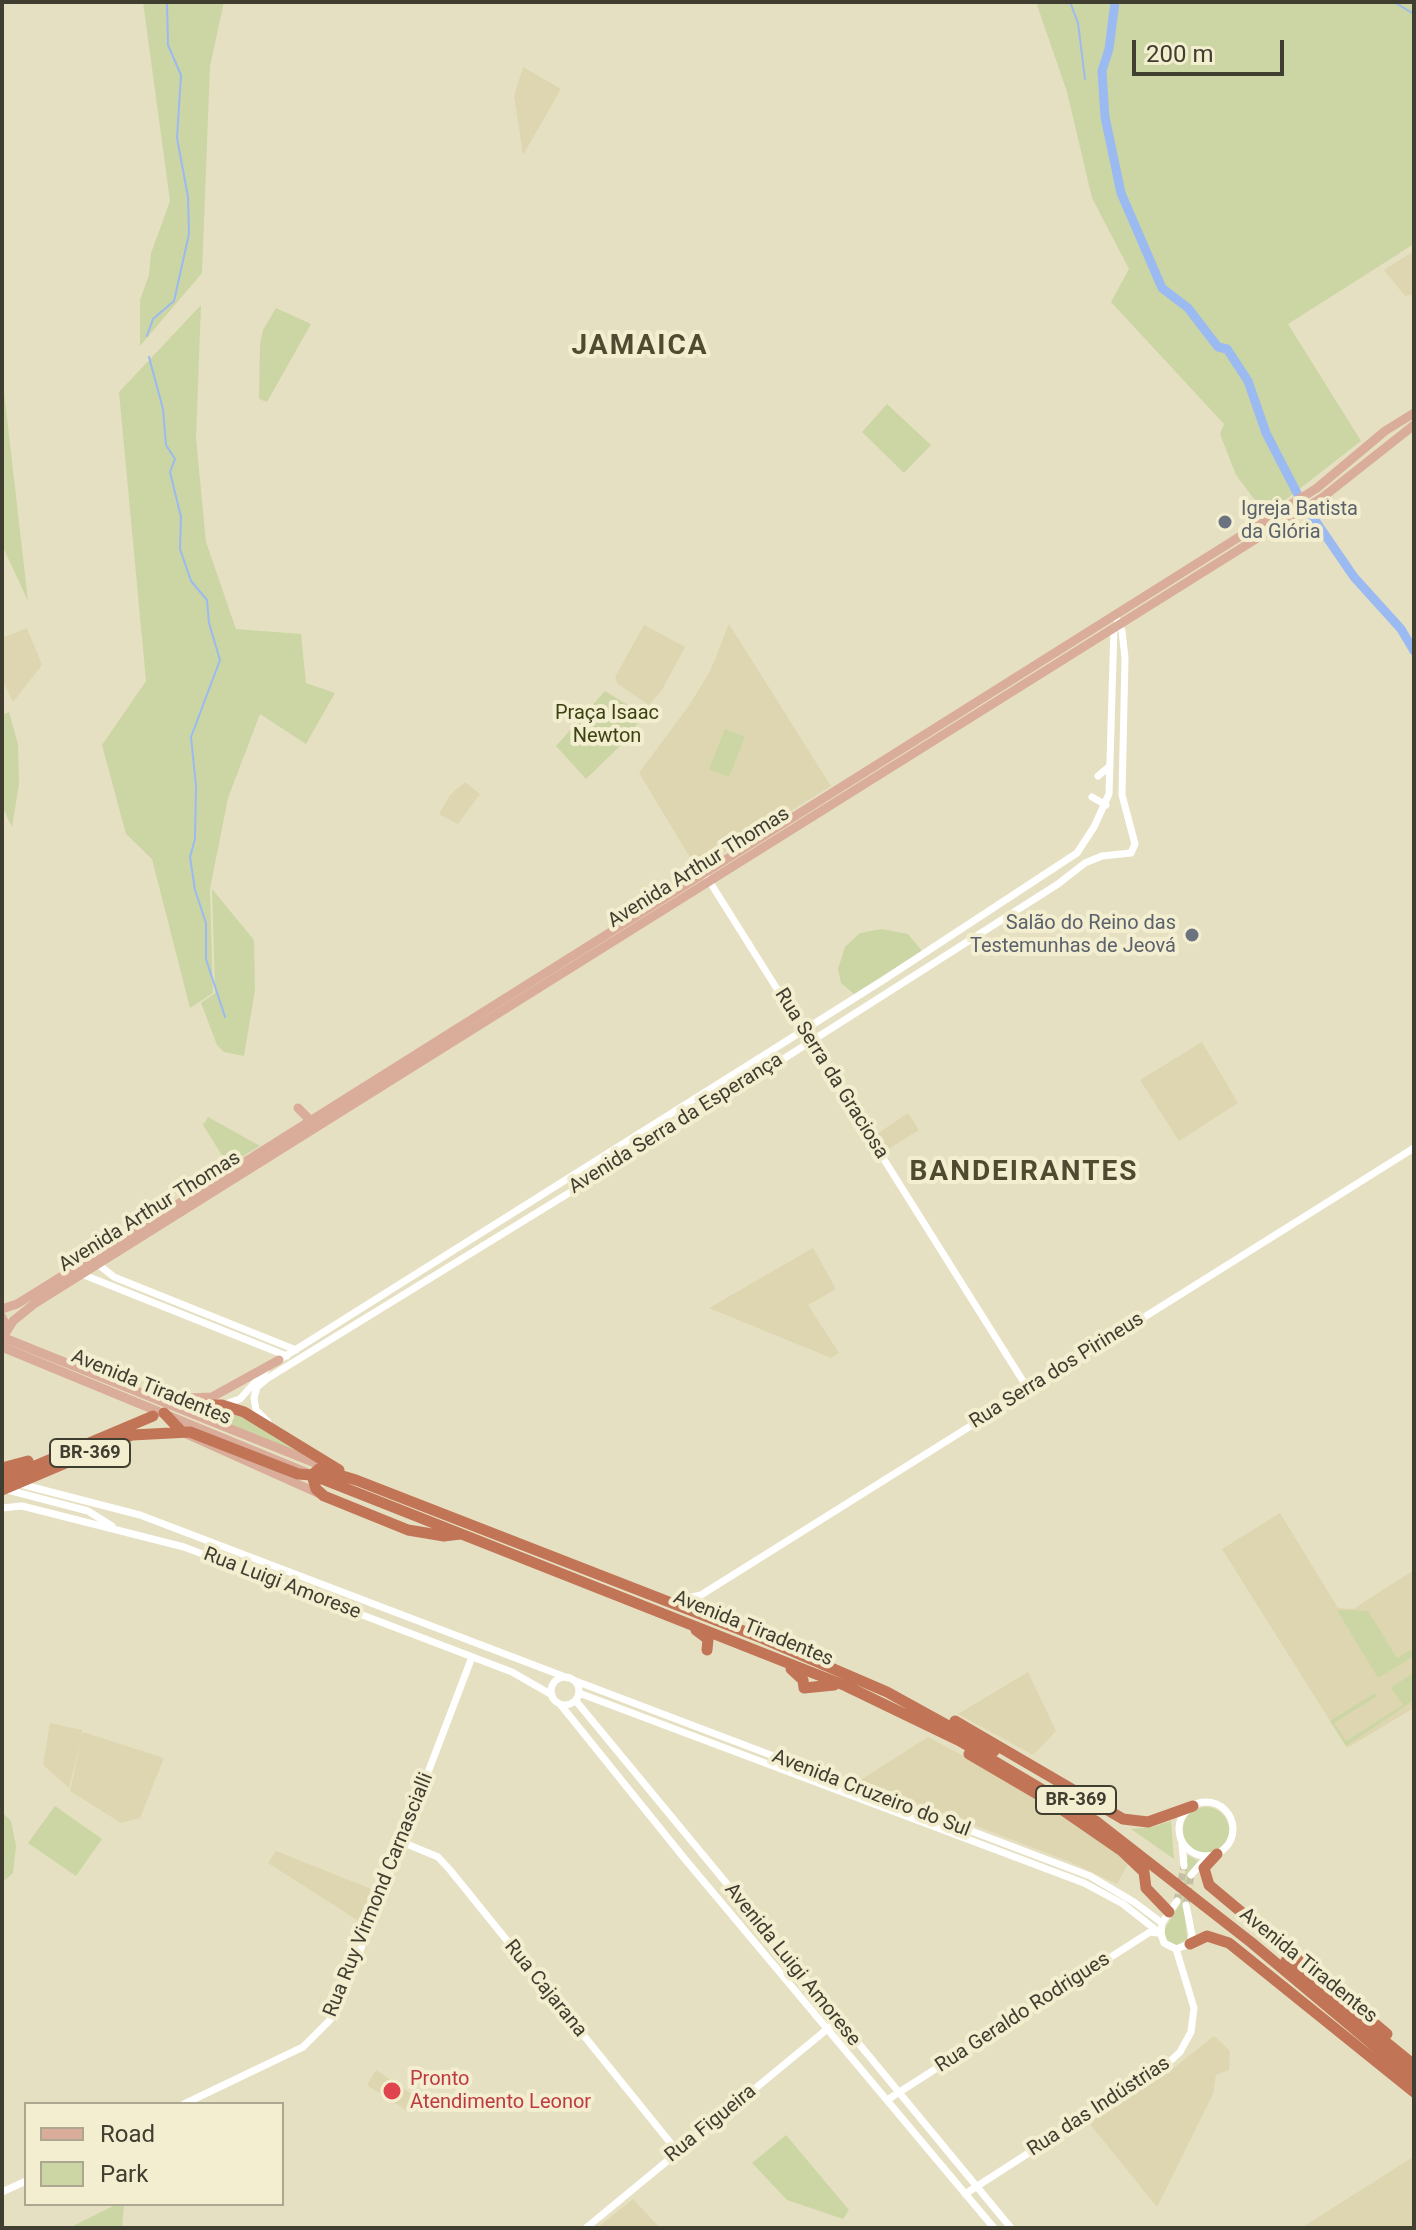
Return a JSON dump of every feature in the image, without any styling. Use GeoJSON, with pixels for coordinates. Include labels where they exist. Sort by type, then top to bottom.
{"type":"FeatureCollection","features":[{"type":"Feature","properties":{"kind":"highway","name":"BR-369"},"geometry":{"type":"LineString","coordinates":[[186,1405],[222,1405],[274,1428],[356,1480]]}},
{"type":"Feature","properties":{"kind":"highway","name":"BR-369"},"geometry":{"type":"LineString","coordinates":[[2,1480],[158,1414]]}},
{"type":"Feature","properties":{"kind":"highway"},"geometry":{"type":"LineString","coordinates":[[158,1414],[181,1431]]}},
{"type":"Feature","properties":{"kind":"highway","name":"BR-369"},"geometry":{"type":"LineString","coordinates":[[2,1489],[132,1435],[181,1431],[201,1435],[298,1474],[312,1475]]}},
{"type":"Feature","properties":{"kind":"highway"},"geometry":{"type":"LineString","coordinates":[[2,1468],[104,1437]]}},
{"type":"Feature","properties":{"kind":"highway"},"geometry":{"type":"LineString","coordinates":[[356,1480],[319,1469],[312,1475],[316,1489],[324,1496],[408,1530],[444,1536],[460,1533]]}},
{"type":"Feature","properties":{"kind":"highway","name":"Avenida Tiradentes"},"geometry":{"type":"LineString","coordinates":[[312,1475],[761,1652],[799,1674],[804,1688],[823,1684],[846,1686],[906,1707],[1097,1822],[1363,2034],[1414,2079]]}},
{"type":"Feature","properties":{"kind":"highway","name":"Avenida Tiradentes"},"geometry":{"type":"LineString","coordinates":[[356,1480],[692,1611],[906,1707],[1065,1793],[1119,1829],[1414,2065]]}},
{"type":"Feature","properties":{"kind":"highway"},"geometry":{"type":"LineString","coordinates":[[422,1519],[444,1536]]}},
{"type":"Feature","properties":{"kind":"highway"},"geometry":{"type":"LineString","coordinates":[[620,1595],[682,1615],[692,1611]]}},
{"type":"Feature","properties":{"kind":"highway"},"geometry":{"type":"LineString","coordinates":[[676,1617],[706,1636],[707,1650]]}},
{"type":"Feature","properties":{"kind":"highway"},"geometry":{"type":"LineString","coordinates":[[906,1707],[973,1729],[1123,1819],[1148,1822],[1193,1806]]}},
{"type":"Feature","properties":{"kind":"highway"},"geometry":{"type":"LineString","coordinates":[[906,1707],[1122,1851],[1144,1872],[1146,1888],[1169,1912]]}},
{"type":"Feature","properties":{"kind":"highway"},"geometry":{"type":"LineString","coordinates":[[1213,1855],[1204,1868],[1209,1885],[1317,1972],[1414,2058]]}},
{"type":"Feature","properties":{"kind":"highway"},"geometry":{"type":"LineString","coordinates":[[1190,1944],[1207,1936],[1229,1943],[1414,2092]]}},
{"type":"Feature","properties":{"kind":"highway"},"geometry":{"type":"LineString","coordinates":[[1363,2034],[1400,2079]]}},
{"type":"Feature","properties":{"kind":"main road","name":"Avenida Arthur Thomas"},"geometry":{"type":"LineString","coordinates":[[2,1309],[17,1304],[70,1271],[96,1260],[565,973],[707,878],[1114,621],[1317,488],[1385,431],[1414,413]]}},
{"type":"Feature","properties":{"kind":"main road","name":"Avenida Arthur Thomas"},"geometry":{"type":"LineString","coordinates":[[1114,621],[1323,497],[1414,425]]}},
{"type":"Feature","properties":{"kind":"main road","name":"Avenida Arthur Thomas"},"geometry":{"type":"LineString","coordinates":[[247,1166],[293,1128],[559,963],[707,878]]}},
{"type":"Feature","properties":{"kind":"main road"},"geometry":{"type":"LineString","coordinates":[[559,963],[565,973]]}},
{"type":"Feature","properties":{"kind":"main road"},"geometry":{"type":"LineString","coordinates":[[476,1015],[482,1025]]}},
{"type":"Feature","properties":{"kind":"main road"},"geometry":{"type":"LineString","coordinates":[[395,1066],[401,1075]]}},
{"type":"Feature","properties":{"kind":"main road"},"geometry":{"type":"LineString","coordinates":[[298,1108],[309,1119]]}},
{"type":"Feature","properties":{"kind":"main road"},"geometry":{"type":"LineString","coordinates":[[290,1144],[293,1128]]}},
{"type":"Feature","properties":{"kind":"main road","name":"Avenida Arthur Thomas"},"geometry":{"type":"LineString","coordinates":[[3,1338],[34,1304],[84,1275],[96,1260]]}},
{"type":"Feature","properties":{"kind":"main road"},"geometry":{"type":"LineString","coordinates":[[54,1293],[53,1287],[70,1271]]}},
{"type":"Feature","properties":{"kind":"main road"},"geometry":{"type":"LineString","coordinates":[[2,1317],[3,1338]]}},
{"type":"Feature","properties":{"kind":"main road","name":"Avenida Tiradentes"},"geometry":{"type":"LineString","coordinates":[[3,1338],[356,1480]]}},
{"type":"Feature","properties":{"kind":"main road","name":"Avenida Tiradentes"},"geometry":{"type":"LineString","coordinates":[[3,1338],[158,1414],[312,1475]]}},
{"type":"Feature","properties":{"kind":"main road"},"geometry":{"type":"LineString","coordinates":[[127,1398],[146,1396],[178,1400],[212,1397],[283,1358]]}},
{"type":"Feature","properties":{"kind":"main road"},"geometry":{"type":"LineString","coordinates":[[181,1431],[193,1440],[324,1496]]}},
{"type":"Feature","properties":{"kind":"street","name":"Avenida Serra da Esperança"},"geometry":{"type":"LineString","coordinates":[[274,1428],[254,1404],[254,1393],[262,1382],[686,1121],[809,1040],[934,964],[1085,863],[1102,856],[1128,855],[1135,844],[1122,795],[1125,658],[1114,621]]}},
{"type":"Feature","properties":{"kind":"street","name":"Avenida Serra da Esperança"},"geometry":{"type":"LineString","coordinates":[[222,1405],[240,1399],[263,1372],[283,1358],[1027,888],[1077,853],[1106,805],[1109,794],[1114,621]]}},
{"type":"Feature","properties":{"kind":"street"},"geometry":{"type":"LineString","coordinates":[[1098,776],[1110,766]]}},
{"type":"Feature","properties":{"kind":"street"},"geometry":{"type":"LineString","coordinates":[[1092,797],[1106,805]]}},
{"type":"Feature","properties":{"kind":"street"},"geometry":{"type":"LineString","coordinates":[[1077,853],[1085,863]]}},
{"type":"Feature","properties":{"kind":"street","name":"Rua Serra da Graciosa"},"geometry":{"type":"LineString","coordinates":[[707,878],[1028,1389]]}},
{"type":"Feature","properties":{"kind":"street","name":"Rua Serra dos Pirineus"},"geometry":{"type":"LineString","coordinates":[[701,1595],[1414,1148]]}},
{"type":"Feature","properties":{"kind":"street"},"geometry":{"type":"LineString","coordinates":[[96,1260],[114,1277],[283,1358]]}},
{"type":"Feature","properties":{"kind":"street"},"geometry":{"type":"LineString","coordinates":[[84,1275],[296,1350]]}},
{"type":"Feature","properties":{"kind":"street","name":"Rua Luigi Amorese"},"geometry":{"type":"LineString","coordinates":[[2,1480],[140,1515],[570,1679]]}},
{"type":"Feature","properties":{"kind":"street"},"geometry":{"type":"LineString","coordinates":[[2,1489],[88,1511],[118,1529]]}},
{"type":"Feature","properties":{"kind":"street"},"geometry":{"type":"LineString","coordinates":[[61,1504],[69,1510],[70,1519]]}},
{"type":"Feature","properties":{"kind":"street","name":"Rua Luigi Amorese"},"geometry":{"type":"LineString","coordinates":[[2,1508],[22,1506],[184,1547],[520,1676],[552,1695],[560,1704]]}},
{"type":"Feature","properties":{"kind":"street"},"geometry":{"type":"LineString","coordinates":[[652,1595],[682,1601],[701,1595]]}},
{"type":"Feature","properties":{"kind":"street"},"geometry":{"type":"LineString","coordinates":[[692,1611],[701,1595]]}},
{"type":"Feature","properties":{"kind":"street"},"geometry":{"type":"LineString","coordinates":[[380,1620],[410,1627],[413,1619]]}},
{"type":"Feature","properties":{"kind":"street","name":"Rua Ruy Virmond Carnascialli"},"geometry":{"type":"LineString","coordinates":[[188,2102],[303,2047],[319,2034],[350,1977],[472,1657]]}},
{"type":"Feature","properties":{"kind":"street"},"geometry":{"type":"LineString","coordinates":[[552,1695],[555,1682],[570,1679]]}},
{"type":"Feature","properties":{"kind":"street","name":"Avenida Luigi Amorese"},"geometry":{"type":"LineString","coordinates":[[570,1679],[593,1723],[1011,2228]]}},
{"type":"Feature","properties":{"kind":"street","name":"Avenida Cruzeiro do Sul"},"geometry":{"type":"LineString","coordinates":[[570,1679],[1085,1875],[1134,1902],[1162,1923]]}},
{"type":"Feature","properties":{"kind":"street"},"geometry":{"type":"LineString","coordinates":[[560,1704],[578,1697]]}},
{"type":"Feature","properties":{"kind":"street","name":"Avenida Cruzeiro do Sul"},"geometry":{"type":"LineString","coordinates":[[578,1697],[1077,1881],[1123,1904],[1161,1934],[1164,1943],[1176,1949]]}},
{"type":"Feature","properties":{"kind":"street","name":"Avenida Luigi Amorese"},"geometry":{"type":"LineString","coordinates":[[560,1704],[994,2228]]}},
{"type":"Feature","properties":{"kind":"street"},"geometry":{"type":"LineString","coordinates":[[582,1732],[593,1723]]}},
{"type":"Feature","properties":{"kind":"street"},"geometry":{"type":"LineString","coordinates":[[1184,1866],[1180,1822],[1193,1806],[1215,1804],[1230,1817],[1232,1837],[1191,1875]]}},
{"type":"Feature","properties":{"kind":"street"},"geometry":{"type":"LineString","coordinates":[[1182,1841],[1193,1853],[1213,1855]]}},
{"type":"Feature","properties":{"kind":"street","name":"Rua Cajarana"},"geometry":{"type":"LineString","coordinates":[[402,1842],[438,1857],[450,1870],[677,2151]]}},
{"type":"Feature","properties":{"kind":"street"},"geometry":{"type":"LineString","coordinates":[[1077,1881],[1085,1875]]}},
{"type":"Feature","properties":{"kind":"street"},"geometry":{"type":"LineString","coordinates":[[1134,1902],[1146,1888]]}},
{"type":"Feature","properties":{"kind":"street"},"geometry":{"type":"LineString","coordinates":[[1161,1934],[1162,1923],[1177,1901]]}},
{"type":"Feature","properties":{"kind":"street"},"geometry":{"type":"LineString","coordinates":[[1176,1949],[1190,1944],[1192,1930],[1186,1905]]}},
{"type":"Feature","properties":{"kind":"street","name":"Rua Geraldo Rodrigues"},"geometry":{"type":"LineString","coordinates":[[887,2100],[1150,1932],[1161,1934]]}},
{"type":"Feature","properties":{"kind":"street","name":"Rua das Indústrias"},"geometry":{"type":"LineString","coordinates":[[965,2194],[1167,2064],[1180,2052],[1191,2032],[1194,2008],[1176,1949]]}},
{"type":"Feature","properties":{"kind":"street","name":"Rua Figueira"},"geometry":{"type":"LineString","coordinates":[[586,2228],[837,2021]]}},
{"type":"Feature","properties":{"kind":"street"},"geometry":{"type":"LineString","coordinates":[[2,2192],[24,2182]]}},
{"type":"Feature","properties":{"kind":"shaded area"},"geometry":{"type":"Polygon","coordinates":[[[523,67],[561,89],[523,155],[514,96],[523,67]]]}},
{"type":"Feature","properties":{"kind":"shaded area"},"geometry":{"type":"Polygon","coordinates":[[[1414,251],[1414,294],[1405,296],[1384,270],[1414,251]]]}},
{"type":"Feature","properties":{"kind":"shaded area"},"geometry":{"type":"Polygon","coordinates":[[[729,624],[831,786],[697,869],[639,773],[690,704],[710,671],[729,624]]]}},
{"type":"Feature","properties":{"kind":"shaded area"},"geometry":{"type":"Polygon","coordinates":[[[644,625],[685,647],[662,690],[649,705],[618,684],[615,677],[644,625]]]}},
{"type":"Feature","properties":{"kind":"shaded area"},"geometry":{"type":"Polygon","coordinates":[[[27,628],[42,665],[13,702],[2,679],[2,638],[27,628]]]}},
{"type":"Feature","properties":{"kind":"shaded area"},"geometry":{"type":"Polygon","coordinates":[[[465,782],[480,794],[458,824],[439,814],[450,795],[465,782]]]}},
{"type":"Feature","properties":{"kind":"shaded area"},"geometry":{"type":"Polygon","coordinates":[[[1202,1042],[1238,1103],[1179,1141],[1140,1080],[1202,1042]]]}},
{"type":"Feature","properties":{"kind":"shaded area"},"geometry":{"type":"Polygon","coordinates":[[[908,1113],[919,1130],[887,1150],[877,1134],[908,1113]]]}},
{"type":"Feature","properties":{"kind":"shaded area"},"geometry":{"type":"Polygon","coordinates":[[[813,1248],[836,1289],[808,1305],[839,1353],[831,1358],[709,1308],[813,1248]]]}},
{"type":"Feature","properties":{"kind":"shaded area"},"geometry":{"type":"Polygon","coordinates":[[[1280,1513],[1338,1608],[1353,1609],[1414,1570],[1414,1708],[1347,1748],[1222,1549],[1280,1513]]]}},
{"type":"Feature","properties":{"kind":"shaded area"},"geometry":{"type":"Polygon","coordinates":[[[1028,1672],[1056,1731],[1033,1755],[958,1714],[1028,1672]]]}},
{"type":"Feature","properties":{"kind":"shaded area"},"geometry":{"type":"Polygon","coordinates":[[[50,1723],[82,1730],[81,1737],[83,1732],[164,1758],[140,1818],[121,1823],[70,1791],[81,1740],[69,1788],[43,1765],[50,1723]]]}},
{"type":"Feature","properties":{"kind":"shaded area"},"geometry":{"type":"Polygon","coordinates":[[[928,1737],[1016,1784],[1129,1862],[1117,1884],[1070,1862],[859,1781],[928,1737]]]}},
{"type":"Feature","properties":{"kind":"shaded area"},"geometry":{"type":"Polygon","coordinates":[[[276,1851],[376,1891],[365,1925],[268,1863],[276,1851]]]}},
{"type":"Feature","properties":{"kind":"shaded area"},"geometry":{"type":"Polygon","coordinates":[[[1214,2036],[1230,2051],[1229,2070],[1216,2075],[1213,2094],[1157,2207],[1089,2123],[1170,2071],[1214,2036]]]}},
{"type":"Feature","properties":{"kind":"shaded area","name":"Pronto Atendimento Leonor"},"geometry":{"type":"Polygon","coordinates":[[[376,2070],[418,2098],[409,2112],[367,2085],[376,2070]]]}},
{"type":"Feature","properties":{"kind":"shaded area"},"geometry":{"type":"Polygon","coordinates":[[[1414,2157],[1414,2228],[1301,2228],[1410,2159],[1414,2157]]]}},
{"type":"Feature","properties":{"kind":"shaded area"},"geometry":{"type":"Polygon","coordinates":[[[633,2199],[660,2228],[597,2228],[633,2199]]]}},
{"type":"Feature","properties":{"kind":"green space"},"geometry":{"type":"Polygon","coordinates":[[[143,2],[224,2],[210,66],[202,273],[140,346],[140,300],[149,275],[151,253],[170,201],[143,2]]]}},
{"type":"Feature","properties":{"kind":"green space"},"geometry":{"type":"Polygon","coordinates":[[[1036,2],[1414,2],[1414,244],[1288,324],[1361,441],[1266,515],[1236,475],[1220,434],[1224,424],[1111,302],[1129,269],[1092,198],[1067,92],[1036,2]]]}},
{"type":"Feature","properties":{"kind":"green space"},"geometry":{"type":"Polygon","coordinates":[[[201,305],[196,438],[206,542],[236,629],[301,634],[306,683],[335,693],[306,744],[260,714],[228,798],[210,889],[213,993],[190,1008],[152,859],[126,834],[102,745],[146,681],[119,392],[201,305]]]}},
{"type":"Feature","properties":{"kind":"green space"},"geometry":{"type":"Polygon","coordinates":[[[276,308],[311,324],[267,402],[259,399],[260,344],[263,330],[276,308]]]}},
{"type":"Feature","properties":{"kind":"green space"},"geometry":{"type":"Polygon","coordinates":[[[2,374],[28,601],[2,545],[2,374]]]}},
{"type":"Feature","properties":{"kind":"green space"},"geometry":{"type":"Polygon","coordinates":[[[887,404],[931,445],[904,473],[862,432],[887,404]]]}},
{"type":"Feature","properties":{"kind":"green space","name":"Praça Isaac Newton"},"geometry":{"type":"Polygon","coordinates":[[[605,691],[644,715],[620,746],[586,779],[556,746],[605,691]]]}},
{"type":"Feature","properties":{"kind":"green space"},"geometry":{"type":"Polygon","coordinates":[[[9,712],[18,744],[19,784],[12,827],[2,806],[2,715],[9,712]]]}},
{"type":"Feature","properties":{"kind":"green space"},"geometry":{"type":"Polygon","coordinates":[[[725,729],[745,737],[729,777],[709,769],[725,729]]]}},
{"type":"Feature","properties":{"kind":"green space"},"geometry":{"type":"Polygon","coordinates":[[[212,889],[254,940],[255,990],[244,1056],[224,1052],[217,1045],[201,1003],[215,993],[212,889]]]}},
{"type":"Feature","properties":{"kind":"green space"},"geometry":{"type":"Polygon","coordinates":[[[882,929],[908,934],[922,951],[854,994],[841,983],[838,969],[845,947],[860,933],[882,929]]]}},
{"type":"Feature","properties":{"kind":"green space"},"geometry":{"type":"Polygon","coordinates":[[[208,1117],[260,1146],[228,1165],[203,1125],[208,1117]]]}},
{"type":"Feature","properties":{"kind":"green space"},"geometry":{"type":"Polygon","coordinates":[[[194,1410],[224,1411],[246,1419],[317,1460],[194,1410]]]}},
{"type":"Feature","properties":{"kind":"green space"},"geometry":{"type":"Polygon","coordinates":[[[1337,1610],[1368,1611],[1397,1658],[1414,1648],[1414,1656],[1378,1678],[1337,1610]]]}},
{"type":"Feature","properties":{"kind":"green space"},"geometry":{"type":"Polygon","coordinates":[[[1414,1672],[1414,1700],[1346,1746],[1330,1721],[1375,1693],[1377,1696],[1334,1723],[1346,1741],[1403,1705],[1391,1688],[1414,1672]]]}},
{"type":"Feature","properties":{"kind":"green space"},"geometry":{"type":"Polygon","coordinates":[[[55,1806],[102,1839],[76,1876],[28,1843],[55,1806]]]}},
{"type":"Feature","properties":{"kind":"green space"},"geometry":{"type":"Polygon","coordinates":[[[1206,1807],[1222,1814],[1229,1830],[1222,1846],[1206,1853],[1190,1846],[1183,1830],[1190,1814],[1206,1807]]]}},
{"type":"Feature","properties":{"kind":"green space"},"geometry":{"type":"Polygon","coordinates":[[[2,1812],[11,1821],[16,1846],[13,1873],[2,1883],[2,1812]]]}},
{"type":"Feature","properties":{"kind":"green space"},"geometry":{"type":"Polygon","coordinates":[[[1171,1821],[1174,1859],[1131,1829],[1152,1827],[1171,1821]]]}},
{"type":"Feature","properties":{"kind":"green space"},"geometry":{"type":"Polygon","coordinates":[[[1188,1855],[1198,1861],[1189,1872],[1184,1907],[1187,1939],[1177,1945],[1168,1942],[1164,1930],[1180,1904],[1188,1855]]]}},
{"type":"Feature","properties":{"kind":"green space"},"geometry":{"type":"Polygon","coordinates":[[[786,2135],[849,2210],[843,2219],[787,2200],[752,2163],[786,2135]]]}},
{"type":"Feature","properties":{"kind":"green space"},"geometry":{"type":"Polygon","coordinates":[[[113,2206],[124,2206],[122,2228],[69,2228],[113,2206]]]}},
{"type":"Feature","properties":{"kind":"waterway"},"geometry":{"type":"LineString","coordinates":[[147,336],[153,319],[174,301],[189,234],[188,197],[177,138],[181,75],[168,45],[167,2]]}},
{"type":"Feature","properties":{"kind":"waterway"},"geometry":{"type":"LineString","coordinates":[[1070,2],[1078,23],[1085,79]]}},
{"type":"Feature","properties":{"kind":"waterway"},"geometry":{"type":"LineString","coordinates":[[1115,2],[1109,49],[1102,71],[1105,117],[1121,193],[1162,288],[1188,308],[1218,347],[1227,349],[1248,381],[1266,433],[1297,493]]}},
{"type":"Feature","properties":{"kind":"waterway"},"geometry":{"type":"LineString","coordinates":[[1394,2],[1414,14]]}},
{"type":"Feature","properties":{"kind":"waterway"},"geometry":{"type":"LineString","coordinates":[[149,357],[163,409],[166,445],[175,459],[170,472],[181,517],[180,549],[191,581],[207,600],[209,623],[220,660],[191,737],[196,786],[195,839],[190,857],[195,890],[206,923],[206,959],[225,1017]]}},
{"type":"Feature","properties":{"kind":"waterway"},"geometry":{"type":"LineString","coordinates":[[1308,510],[1354,577],[1401,629],[1414,651]]}},
{"type":"Feature","properties":{"kind":"tunnel"},"geometry":{"type":"LineString","coordinates":[[1177,1901],[1184,1866]]}},
{"type":"Feature","properties":{"kind":"tunnel"},"geometry":{"type":"LineString","coordinates":[[1186,1905],[1191,1875]]}},
{"type":"Feature","properties":{"kind":"place","name":"Igreja Batista da Glória"},"geometry":{"type":"Point","coordinates":[1225,522]}},
{"type":"Feature","properties":{"kind":"place","name":"Salão do Reino das Testemunhas de Jeová"},"geometry":{"type":"Point","coordinates":[1192,935]}},
{"type":"Feature","properties":{"kind":"place","name":"Pronto Atendimento Leonor"},"geometry":{"type":"Point","coordinates":[392,2091]}},
{"type":"Feature","properties":{"kind":"district","name":"JAMAICA"},"geometry":{"type":"Point","coordinates":[640,347]}},
{"type":"Feature","properties":{"kind":"district","name":"BANDEIRANTES"},"geometry":{"type":"Point","coordinates":[1024,1173]}}]}
